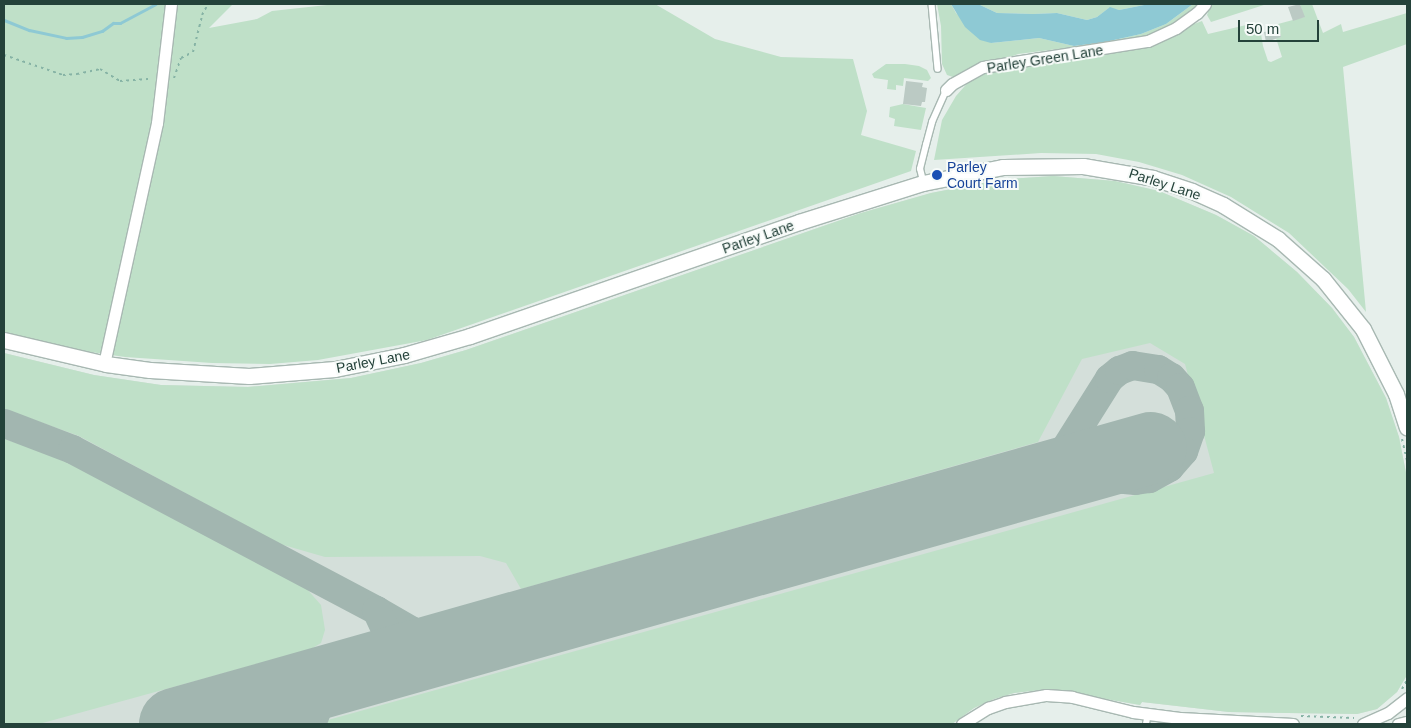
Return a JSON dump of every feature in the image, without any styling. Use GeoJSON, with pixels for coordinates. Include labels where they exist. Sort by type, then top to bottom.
{"type":"FeatureCollection","features":[{"type":"Feature","properties":{"kind":"main road","name":"Parley Lane"},"geometry":{"type":"LineString","coordinates":[[4,340],[104,364],[150,370],[249,376],[335,369],[404,355],[566,304],[799,222],[923,183],[1003,167],[1083,166],[1122,171],[1153,178],[1223,205],[1278,239],[1307,263],[1344,304],[1362,329],[1381,361],[1396,394],[1405,432]]}},
{"type":"Feature","properties":{"kind":"street"},"geometry":{"type":"LineString","coordinates":[[104,364],[158,123],[171,4]]}},
{"type":"Feature","properties":{"kind":"street","name":"Parley Green Lane"},"geometry":{"type":"LineString","coordinates":[[946,90],[952,84],[983,67],[1148,41],[1176,28],[1197,14],[1206,4]]}},
{"type":"Feature","properties":{"kind":"street"},"geometry":{"type":"LineString","coordinates":[[962,724],[988,708],[1005,702],[1046,695],[1072,697],[1147,719],[1285,724]]}},
{"type":"Feature","properties":{"kind":"street"},"geometry":{"type":"LineString","coordinates":[[1362,724],[1388,714],[1407,698]]}},
{"type":"Feature","properties":{"kind":"street"},"geometry":{"type":"LineString","coordinates":[[1398,724],[1407,722]]}},
{"type":"Feature","properties":{"kind":"lane"},"geometry":{"type":"LineString","coordinates":[[932,4],[938,69]]}},
{"type":"Feature","properties":{"kind":"lane","name":"Parley Green Lane"},"geometry":{"type":"LineString","coordinates":[[923,183],[920,169],[926,144],[932,122],[946,90]]}},
{"type":"Feature","properties":{"kind":"path"},"geometry":{"type":"LineString","coordinates":[[4,55],[63,75],[100,69],[120,82],[173,80],[181,58],[193,52],[202,15],[208,4]]}},
{"type":"Feature","properties":{"kind":"path"},"geometry":{"type":"LineString","coordinates":[[1405,432],[1407,460]]}},
{"type":"Feature","properties":{"kind":"shaded area"},"geometry":{"type":"Polygon","coordinates":[[[1053,176],[1115,181],[1159,191],[1216,215],[1254,236],[1297,272],[1332,308],[1354,337],[1386,398],[1399,437],[1407,478],[1407,675],[1397,692],[1377,709],[1357,714],[1229,712],[1142,702],[1140,705],[1049,689],[1014,693],[994,699],[974,708],[952,724],[4,724],[4,353],[94,375],[161,385],[248,387],[351,378],[421,363],[466,350],[861,213],[931,193],[977,184],[1007,179],[1053,176]]]}},
{"type":"Feature","properties":{"kind":"green space"},"geometry":{"type":"Polygon","coordinates":[[[4,4],[233,4],[209,28],[257,19],[272,11],[336,4],[655,4],[715,39],[781,57],[853,59],[867,111],[861,135],[916,151],[911,171],[427,340],[318,360],[270,364],[212,363],[125,357],[84,351],[4,333],[4,4]]]}},
{"type":"Feature","properties":{"kind":"green space"},"geometry":{"type":"Polygon","coordinates":[[[937,4],[951,4],[956,13],[991,43],[1039,38],[1074,46],[1105,42],[1141,34],[1166,24],[1193,4],[1199,4],[1188,17],[1145,38],[1018,54],[956,78],[947,75],[942,64],[941,26],[937,4]]]}},
{"type":"Feature","properties":{"kind":"green space"},"geometry":{"type":"Polygon","coordinates":[[[978,4],[1149,4],[1119,10],[1109,8],[1097,17],[1087,20],[1057,13],[997,13],[978,4]]]}},
{"type":"Feature","properties":{"kind":"green space"},"geometry":{"type":"Polygon","coordinates":[[[1211,4],[1267,4],[1211,22],[1207,15],[1211,4]]]}},
{"type":"Feature","properties":{"kind":"green space"},"geometry":{"type":"Polygon","coordinates":[[[1300,4],[1312,4],[1323,33],[1341,24],[1343,32],[1407,13],[1407,44],[1343,67],[1366,312],[1348,289],[1289,233],[1231,197],[1182,175],[1139,162],[1096,154],[1041,153],[934,160],[942,120],[956,96],[971,79],[993,70],[1181,29],[1202,21],[1208,34],[1259,22],[1263,46],[1268,61],[1271,62],[1282,57],[1276,38],[1281,37],[1278,24],[1304,17],[1300,4]]]}},
{"type":"Feature","properties":{"kind":"green space"},"geometry":{"type":"Polygon","coordinates":[[[886,64],[919,66],[927,70],[931,78],[928,81],[904,78],[903,86],[896,85],[896,90],[887,89],[888,80],[874,78],[872,74],[886,64]]]}},
{"type":"Feature","properties":{"kind":"green space"},"geometry":{"type":"Polygon","coordinates":[[[903,104],[926,108],[921,130],[894,126],[895,119],[889,117],[890,107],[903,104]]]}},
{"type":"Feature","properties":{"kind":"green space"},"geometry":{"type":"Polygon","coordinates":[[[1053,176],[1115,181],[1159,191],[1216,215],[1254,236],[1297,272],[1332,308],[1354,337],[1386,398],[1399,437],[1407,478],[1407,675],[1397,692],[1377,709],[1357,714],[1229,712],[1142,702],[1140,705],[1049,689],[1014,693],[994,699],[974,708],[952,724],[327,724],[328,720],[1214,473],[1185,364],[1150,343],[1082,359],[1038,442],[521,589],[506,563],[480,556],[325,557],[280,544],[79,436],[4,409],[4,353],[94,375],[161,385],[248,387],[351,378],[421,363],[466,350],[861,213],[931,193],[977,184],[1007,179],[1053,176]]]}},
{"type":"Feature","properties":{"kind":"green space"},"geometry":{"type":"Polygon","coordinates":[[[4,439],[39,450],[107,481],[306,588],[321,605],[325,630],[321,643],[311,649],[39,724],[4,724],[4,439]]]}},
{"type":"Feature","properties":{"kind":"water"},"geometry":{"type":"Polygon","coordinates":[[[951,4],[978,4],[997,13],[1057,13],[1087,20],[1097,17],[1110,7],[1119,10],[1149,4],[1193,4],[1166,24],[1141,34],[1105,42],[1074,46],[1039,38],[991,43],[980,40],[965,27],[951,4]]]}},
{"type":"Feature","properties":{"kind":"building"},"geometry":{"type":"Polygon","coordinates":[[[1300,4],[1305,17],[1293,21],[1288,7],[1300,4]]]}},
{"type":"Feature","properties":{"kind":"building"},"geometry":{"type":"Polygon","coordinates":[[[1279,29],[1281,37],[1266,42],[1264,32],[1279,29]]]}},
{"type":"Feature","properties":{"kind":"building"},"geometry":{"type":"Polygon","coordinates":[[[906,81],[923,83],[922,87],[927,88],[925,102],[922,102],[921,106],[903,104],[906,81]]]}},
{"type":"Feature","properties":{"kind":"waterway"},"geometry":{"type":"LineString","coordinates":[[4,20],[29,30],[66,38],[82,37],[102,31],[113,23],[120,23],[155,4]]}},
{"type":"Feature","properties":{"kind":"taxiway"},"geometry":{"type":"LineString","coordinates":[[1033,480],[1053,467],[1109,378],[1119,370],[1132,365],[1158,369],[1171,377],[1180,387],[1189,410],[1190,431],[1183,451],[1169,467],[1149,478],[1135,480],[1079,475],[1048,476]]}},
{"type":"Feature","properties":{"kind":"taxiway"},"geometry":{"type":"LineString","coordinates":[[4,423],[72,449],[376,610],[410,630],[427,637],[465,643]]}},
{"type":"Feature","properties":{"kind":"taxiway"},"geometry":{"type":"LineString","coordinates":[[350,674],[369,661],[385,641],[386,631],[376,610]]}},
{"type":"Feature","properties":{"kind":"taxiway"},"geometry":{"type":"LineString","coordinates":[[311,724],[320,701],[328,689],[343,680],[375,668]]}},
{"type":"Feature","properties":{"kind":"taxiway"},"geometry":{"type":"LineString","coordinates":[[251,703],[277,706],[300,724]]}},
{"type":"Feature","properties":{"kind":"runway"},"geometry":{"type":"LineString","coordinates":[[175,724],[1151,448]]}},
{"type":"Feature","properties":{"kind":"place","name":"Parley Court Farm"},"geometry":{"type":"Point","coordinates":[937,175]}}]}
